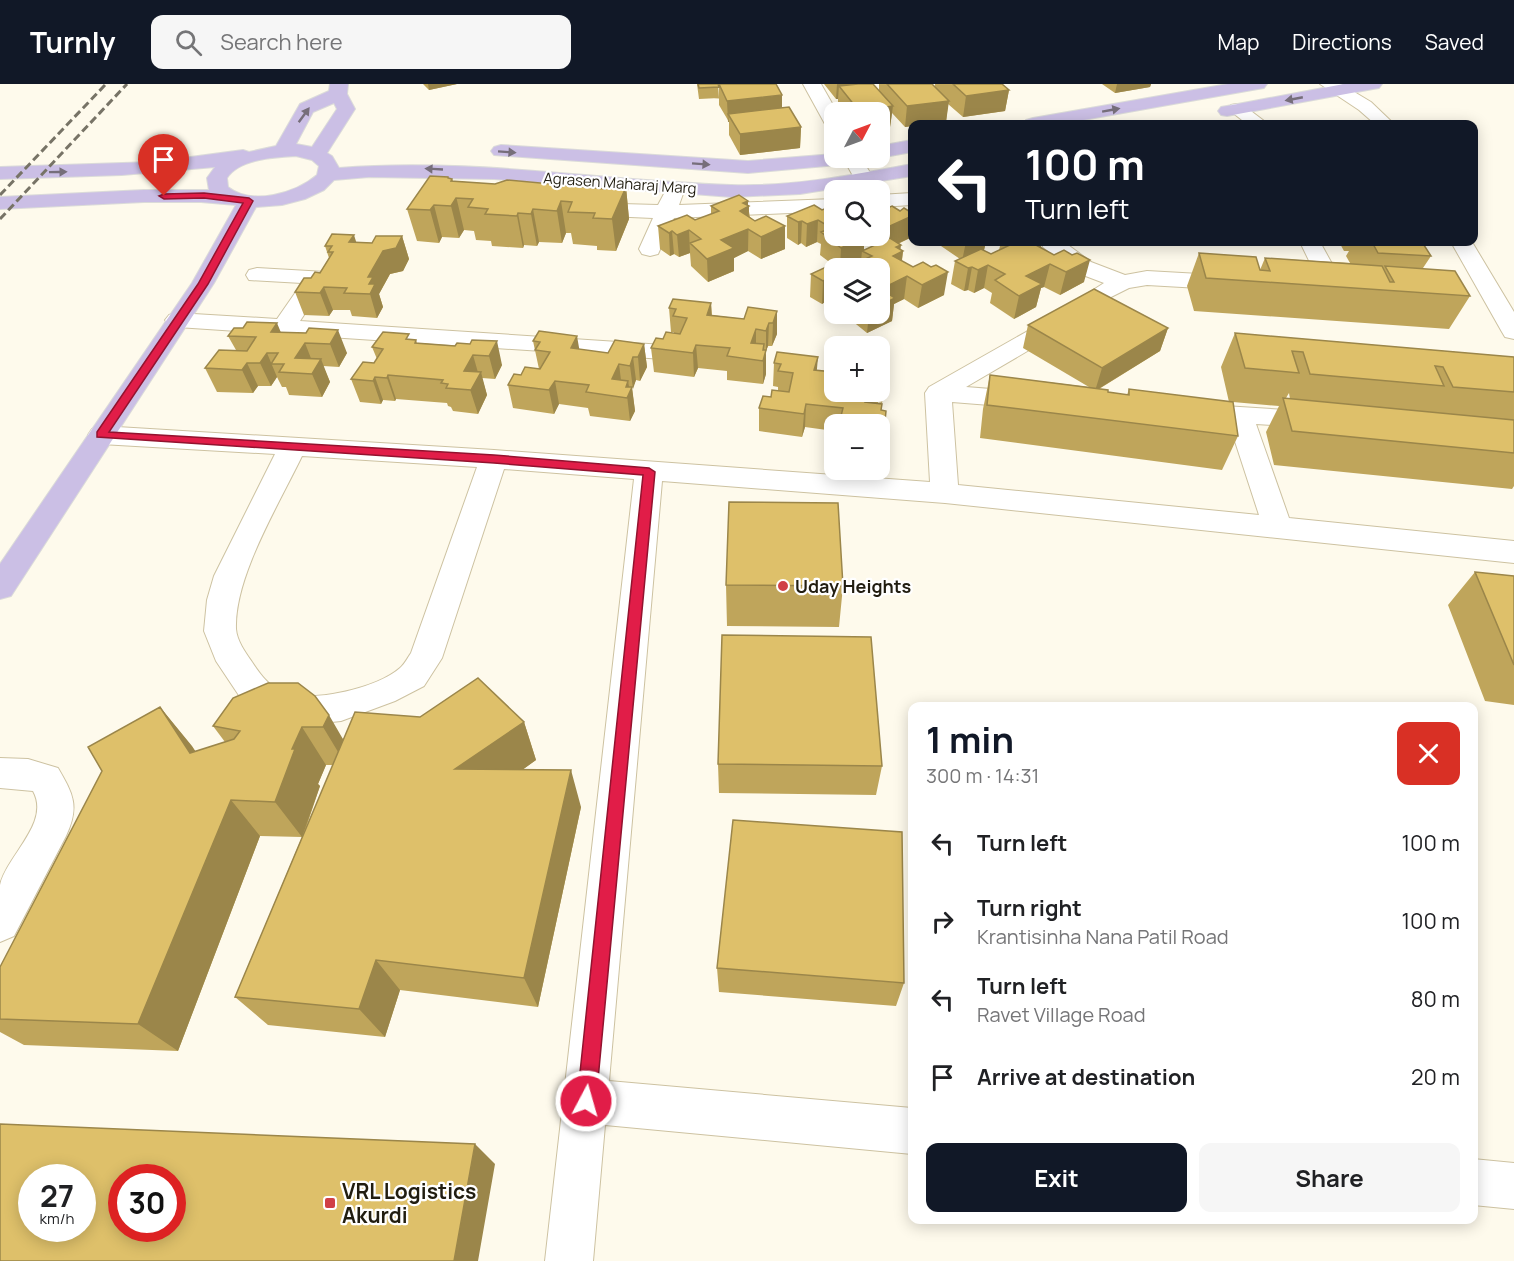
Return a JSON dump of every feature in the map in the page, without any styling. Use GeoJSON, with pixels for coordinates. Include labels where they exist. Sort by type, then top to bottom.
{"type":"FeatureCollection","features":[{"type":"Feature","properties":{"kind":"main road"},"geometry":{"type":"LineString","coordinates":[[1056,120],[1258,84]]}},
{"type":"Feature","properties":{"kind":"main road"},"geometry":{"type":"LineString","coordinates":[[1207,115],[1334,87],[1372,84]]}},
{"type":"Feature","properties":{"kind":"main road"},"geometry":{"type":"LineString","coordinates":[[0,203],[204,195],[239,199],[288,198],[320,184],[322,162],[346,109],[339,89],[306,108],[283,150]]}},
{"type":"Feature","properties":{"kind":"main road"},"geometry":{"type":"LineString","coordinates":[[890,150],[908,147]]}},
{"type":"Feature","properties":{"kind":"main road"},"geometry":{"type":"LineString","coordinates":[[0,173],[124,170],[200,164],[283,150],[322,162],[343,154]]}},
{"type":"Feature","properties":{"kind":"main road","name":"Agrasen Maharaj Marg"},"geometry":{"type":"LineString","coordinates":[[485,150],[748,167],[824,161]]}},
{"type":"Feature","properties":{"kind":"main road"},"geometry":{"type":"LineString","coordinates":[[239,199],[220,192],[217,184],[218,176],[231,164],[253,154]]}},
{"type":"Feature","properties":{"kind":"main road","name":"Agrasen Maharaj Marg"},"geometry":{"type":"LineString","coordinates":[[322,162],[376,169],[428,169],[732,191],[786,188],[864,179],[908,171]]}},
{"type":"Feature","properties":{"kind":"main road"},"geometry":{"type":"LineString","coordinates":[[0,588],[203,284],[239,199]]}},
{"type":"Feature","properties":{"kind":"street"},"geometry":{"type":"LineString","coordinates":[[813,84],[824,105]]}},
{"type":"Feature","properties":{"kind":"street"},"geometry":{"type":"LineString","coordinates":[[1334,87],[1365,106],[1381,120]]}},
{"type":"Feature","properties":{"kind":"street"},"geometry":{"type":"LineString","coordinates":[[1237,109],[1253,120]]}},
{"type":"Feature","properties":{"kind":"street"},"geometry":{"type":"LineString","coordinates":[[857,168],[864,179]]}},
{"type":"Feature","properties":{"kind":"street"},"geometry":{"type":"LineString","coordinates":[[650,249],[676,187]]}},
{"type":"Feature","properties":{"kind":"street"},"geometry":{"type":"LineString","coordinates":[[890,200],[908,199]]}},
{"type":"Feature","properties":{"kind":"street"},"geometry":{"type":"LineString","coordinates":[[570,208],[666,212],[824,205]]}},
{"type":"Feature","properties":{"kind":"street"},"geometry":{"type":"LineString","coordinates":[[1056,246],[1083,267],[1123,282]]}},
{"type":"Feature","properties":{"kind":"street"},"geometry":{"type":"LineString","coordinates":[[939,393],[1123,282],[1147,278],[1301,286],[1316,284],[1323,278],[1324,271],[1312,246]]}},
{"type":"Feature","properties":{"kind":"street"},"geometry":{"type":"LineString","coordinates":[[1463,246],[1514,332]]}},
{"type":"Feature","properties":{"kind":"street"},"geometry":{"type":"LineString","coordinates":[[256,275],[318,277],[284,327]]}},
{"type":"Feature","properties":{"kind":"street"},"geometry":{"type":"LineString","coordinates":[[177,320],[679,353]]}},
{"type":"Feature","properties":{"kind":"street"},"geometry":{"type":"LineString","coordinates":[[939,393],[1054,402]]}},
{"type":"Feature","properties":{"kind":"street"},"geometry":{"type":"LineString","coordinates":[[939,393],[945,493]]}},
{"type":"Feature","properties":{"kind":"street"},"geometry":{"type":"LineString","coordinates":[[1170,410],[1347,423]]}},
{"type":"Feature","properties":{"kind":"street"},"geometry":{"type":"LineString","coordinates":[[1240,415],[1277,527]]}},
{"type":"Feature","properties":{"kind":"street"},"geometry":{"type":"LineString","coordinates":[[101,435],[494,459],[945,493],[1514,552]]}},
{"type":"Feature","properties":{"kind":"street"},"geometry":{"type":"LineString","coordinates":[[292,448],[229,576],[223,600],[220,631],[227,652],[254,691],[273,704],[303,711],[341,707],[382,692],[412,677],[426,658],[494,459]]}},
{"type":"Feature","properties":{"kind":"street"},"geometry":{"type":"LineString","coordinates":[[569,1261],[649,472]]}},
{"type":"Feature","properties":{"kind":"street"},"geometry":{"type":"LineString","coordinates":[[0,773],[28,774],[45,779],[56,798],[52,824],[0,924]]}},
{"type":"Feature","properties":{"kind":"street"},"geometry":{"type":"LineString","coordinates":[[586,1101],[908,1131]]}},
{"type":"Feature","properties":{"kind":"street"},"geometry":{"type":"LineString","coordinates":[[1478,1182],[1514,1186]]}},
{"type":"Feature","properties":{"kind":"building"},"geometry":{"type":"Polygon","coordinates":[[[698,84],[718,84],[719,87],[699,88],[698,84]]]}},
{"type":"Feature","properties":{"kind":"building"},"geometry":{"type":"Polygon","coordinates":[[[719,84],[776,84],[782,95],[727,101],[719,84]]]}},
{"type":"Feature","properties":{"kind":"building"},"geometry":{"type":"Polygon","coordinates":[[[873,84],[889,102],[852,102],[839,86],[873,84]]]}},
{"type":"Feature","properties":{"kind":"building"},"geometry":{"type":"Polygon","coordinates":[[[887,84],[932,84],[949,101],[907,106],[887,84]]]}},
{"type":"Feature","properties":{"kind":"building"},"geometry":{"type":"Polygon","coordinates":[[[953,84],[1002,84],[1009,90],[966,96],[953,84]]]}},
{"type":"Feature","properties":{"kind":"building"},"geometry":{"type":"Polygon","coordinates":[[[789,107],[801,127],[740,134],[728,114],[789,107]]]}},
{"type":"Feature","properties":{"kind":"building"},"geometry":{"type":"Polygon","coordinates":[[[430,176],[448,177],[452,179],[451,181],[495,184],[507,180],[605,189],[606,186],[626,187],[612,219],[593,218],[595,213],[568,212],[572,202],[561,201],[557,211],[533,209],[531,214],[518,213],[517,216],[485,214],[488,209],[468,207],[473,199],[456,198],[451,206],[434,205],[430,210],[407,209],[430,176]]]}},
{"type":"Feature","properties":{"kind":"building"},"geometry":{"type":"Polygon","coordinates":[[[739,195],[748,201],[743,203],[749,206],[740,211],[755,221],[766,216],[785,226],[761,237],[748,229],[721,240],[734,248],[707,259],[690,243],[701,239],[689,230],[677,235],[658,226],[687,215],[695,220],[719,211],[711,206],[739,195]]]}},
{"type":"Feature","properties":{"kind":"building"},"geometry":{"type":"Polygon","coordinates":[[[814,205],[824,209],[824,223],[818,220],[807,224],[787,216],[814,205]]]}},
{"type":"Feature","properties":{"kind":"building"},"geometry":{"type":"Polygon","coordinates":[[[890,207],[900,211],[904,208],[908,210],[908,218],[890,226],[890,207]]]}},
{"type":"Feature","properties":{"kind":"building"},"geometry":{"type":"Polygon","coordinates":[[[332,234],[354,235],[349,242],[372,243],[376,236],[402,236],[396,248],[383,251],[368,277],[373,277],[369,284],[375,284],[370,294],[344,293],[347,288],[324,287],[320,293],[295,292],[304,278],[311,278],[315,272],[320,273],[333,252],[328,252],[332,246],[325,246],[332,234]]]}},
{"type":"Feature","properties":{"kind":"building"},"geometry":{"type":"Polygon","coordinates":[[[890,238],[901,245],[896,247],[903,251],[893,256],[913,267],[923,262],[931,267],[936,265],[948,272],[922,285],[907,276],[890,284],[890,258],[868,258],[872,256],[862,251],[873,246],[890,246],[890,238]]]}},
{"type":"Feature","properties":{"kind":"building"},"geometry":{"type":"Polygon","coordinates":[[[1008,246],[1038,246],[1054,255],[1064,250],[1072,255],[1077,253],[1090,260],[1066,272],[1050,264],[1026,276],[1042,284],[1019,296],[995,280],[1005,274],[988,265],[978,270],[955,261],[981,249],[991,254],[1008,246]]]}},
{"type":"Feature","properties":{"kind":"building"},"geometry":{"type":"Polygon","coordinates":[[[1374,246],[1425,246],[1431,256],[1378,253],[1374,246]]]}},
{"type":"Feature","properties":{"kind":"building"},"geometry":{"type":"Polygon","coordinates":[[[1199,253],[1256,257],[1260,270],[1270,271],[1265,258],[1382,266],[1390,282],[1394,282],[1385,266],[1455,271],[1470,296],[1206,278],[1199,253]]]}},
{"type":"Feature","properties":{"kind":"building"},"geometry":{"type":"Polygon","coordinates":[[[824,268],[824,280],[823,281],[811,274],[824,268]]]}},
{"type":"Feature","properties":{"kind":"building"},"geometry":{"type":"Polygon","coordinates":[[[1094,289],[1168,328],[1102,368],[1028,325],[1094,289]]]}},
{"type":"Feature","properties":{"kind":"building"},"geometry":{"type":"Polygon","coordinates":[[[673,299],[711,303],[707,315],[744,319],[748,307],[777,311],[773,323],[769,323],[766,331],[756,329],[751,343],[764,344],[763,350],[766,350],[763,361],[727,356],[730,348],[696,345],[693,353],[651,348],[656,338],[663,339],[666,332],[680,334],[687,318],[673,316],[676,309],[669,308],[673,299]]]}},
{"type":"Feature","properties":{"kind":"building"},"geometry":{"type":"Polygon","coordinates":[[[247,322],[277,323],[271,332],[306,333],[309,328],[338,330],[330,344],[305,343],[295,358],[321,359],[312,374],[279,372],[284,364],[271,364],[278,353],[267,353],[260,363],[247,363],[242,370],[205,368],[219,350],[247,351],[256,337],[228,336],[234,328],[243,328],[247,322]]]}},
{"type":"Feature","properties":{"kind":"building"},"geometry":{"type":"Polygon","coordinates":[[[539,331],[577,336],[571,348],[608,353],[615,340],[644,344],[638,357],[633,357],[630,366],[619,364],[612,379],[628,381],[626,387],[632,387],[627,398],[586,392],[589,385],[555,381],[549,390],[508,385],[514,374],[521,375],[525,367],[540,369],[550,352],[535,350],[540,342],[533,341],[539,331]]]}},
{"type":"Feature","properties":{"kind":"building"},"geometry":{"type":"Polygon","coordinates":[[[383,332],[409,334],[406,339],[416,340],[415,343],[455,346],[457,343],[470,344],[472,340],[497,341],[489,356],[473,355],[464,371],[481,372],[471,390],[446,388],[448,384],[441,383],[443,380],[388,375],[387,378],[375,377],[373,381],[351,379],[363,362],[374,363],[383,349],[372,347],[383,332]]]}},
{"type":"Feature","properties":{"kind":"building"},"geometry":{"type":"Polygon","coordinates":[[[1235,333],[1514,357],[1514,392],[1453,387],[1443,367],[1435,366],[1444,386],[1310,374],[1303,352],[1292,351],[1299,373],[1245,368],[1235,333]]]}},
{"type":"Feature","properties":{"kind":"building"},"geometry":{"type":"Polygon","coordinates":[[[777,352],[818,357],[814,370],[824,371],[824,402],[882,404],[881,410],[886,411],[886,414],[842,414],[843,408],[806,404],[804,414],[759,408],[763,396],[771,397],[772,390],[789,392],[793,373],[778,371],[781,364],[774,363],[777,352]]]}},
{"type":"Feature","properties":{"kind":"building"},"geometry":{"type":"Polygon","coordinates":[[[990,375],[1108,390],[1108,392],[1129,395],[1129,389],[1233,402],[1238,436],[987,405],[990,375]]]}},
{"type":"Feature","properties":{"kind":"building"},"geometry":{"type":"Polygon","coordinates":[[[1283,398],[1514,420],[1514,453],[1292,431],[1283,398]]]}},
{"type":"Feature","properties":{"kind":"building"},"geometry":{"type":"Polygon","coordinates":[[[729,502],[838,503],[843,586],[726,585],[729,502]]]}},
{"type":"Feature","properties":{"kind":"building"},"geometry":{"type":"Polygon","coordinates":[[[1475,572],[1514,576],[1514,665],[1475,572]]]}},
{"type":"Feature","properties":{"kind":"building"},"geometry":{"type":"Polygon","coordinates":[[[722,635],[871,637],[882,766],[718,764],[722,635]]]}},
{"type":"Feature","properties":{"kind":"building"},"geometry":{"type":"Polygon","coordinates":[[[478,678],[524,722],[455,769],[571,770],[524,978],[376,960],[359,1009],[235,997],[355,712],[420,717],[478,678]]]}},
{"type":"Feature","properties":{"kind":"building"},"geometry":{"type":"Polygon","coordinates":[[[268,683],[298,683],[315,696],[329,715],[323,727],[302,727],[292,749],[295,749],[275,802],[231,800],[138,1024],[0,1019],[0,967],[102,771],[88,747],[160,707],[190,753],[234,739],[240,731],[213,726],[233,698],[268,683]]]}},
{"type":"Feature","properties":{"kind":"building"},"geometry":{"type":"Polygon","coordinates":[[[733,820],[902,832],[904,983],[717,968],[733,820]]]}},
{"type":"Feature","properties":{"kind":"building","name":"VRL Logistics Akurdi"},"geometry":{"type":"Polygon","coordinates":[[[0,1124],[475,1144],[454,1261],[0,1261],[0,1124]]]}},
{"type":"Feature","properties":{"kind":"railway"},"geometry":{"type":"LineString","coordinates":[[0,195],[106,84]]}},
{"type":"Feature","properties":{"kind":"railway"},"geometry":{"type":"LineString","coordinates":[[0,219],[127,84]]}},
{"type":"Feature","properties":{"kind":"place","name":"Uday Heights"},"geometry":{"type":"Point","coordinates":[783,586]}},
{"type":"Feature","properties":{"kind":"place","name":"VRL Logistics Akurdi"},"geometry":{"type":"Point","coordinates":[330,1203]}},
{"type":"Feature","properties":{"kind":"route"},"geometry":{"type":"LineString","coordinates":[[164,196],[204,195],[249,201],[203,284],[101,435],[494,459],[649,472],[586,1101]]}}]}
